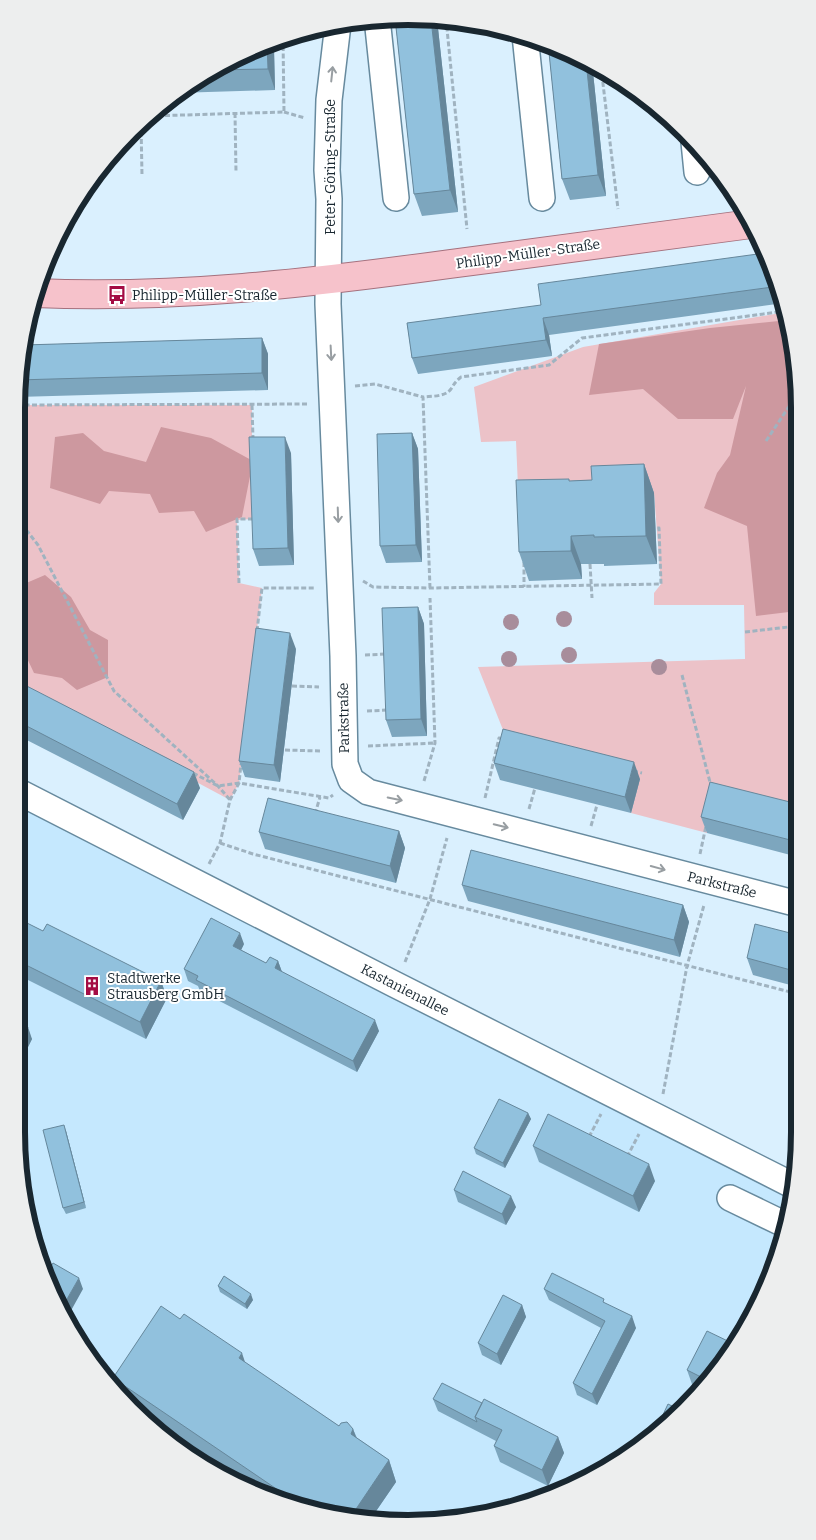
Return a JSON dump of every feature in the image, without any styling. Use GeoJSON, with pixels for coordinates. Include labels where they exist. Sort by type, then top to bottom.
{"type":"FeatureCollection","features":[{"type":"Feature","properties":{"kind":"main road","name":"Philipp-Müller-Straße"},"geometry":{"type":"LineString","coordinates":[[43,293],[117,295],[169,293],[329,280],[744,225]]}},
{"type":"Feature","properties":{"kind":"street"},"geometry":{"type":"LineString","coordinates":[[379,26],[396,198]]}},
{"type":"Feature","properties":{"kind":"street","name":"Peter-Göring-Straße"},"geometry":{"type":"LineString","coordinates":[[329,280],[327,170],[330,100],[337,31]]}},
{"type":"Feature","properties":{"kind":"street"},"geometry":{"type":"LineString","coordinates":[[526,44],[542,198]]}},
{"type":"Feature","properties":{"kind":"street"},"geometry":{"type":"LineString","coordinates":[[695,154],[697,172]]}},
{"type":"Feature","properties":{"kind":"street","name":"Parkstraße"},"geometry":{"type":"LineString","coordinates":[[329,280],[328,304],[341,583],[344,764],[351,780],[368,792],[791,902]]}},
{"type":"Feature","properties":{"kind":"street","name":"Kastanienallee"},"geometry":{"type":"LineString","coordinates":[[25,795],[788,1183]]}},
{"type":"Feature","properties":{"kind":"street"},"geometry":{"type":"LineString","coordinates":[[730,1198],[780,1222]]}},
{"type":"Feature","properties":{"kind":"path"},"geometry":{"type":"LineString","coordinates":[[447,27],[467,229]]}},
{"type":"Feature","properties":{"kind":"path"},"geometry":{"type":"LineString","coordinates":[[160,116],[284,112],[283,46]]}},
{"type":"Feature","properties":{"kind":"path"},"geometry":{"type":"LineString","coordinates":[[602,78],[618,209]]}},
{"type":"Feature","properties":{"kind":"path"},"geometry":{"type":"LineString","coordinates":[[235,113],[236,172]]}},
{"type":"Feature","properties":{"kind":"path"},"geometry":{"type":"LineString","coordinates":[[141,133],[142,174]]}},
{"type":"Feature","properties":{"kind":"path"},"geometry":{"type":"LineString","coordinates":[[362,386],[375,384],[423,397],[444,394],[450,391],[454,383],[462,377],[549,365],[582,338],[779,312]]}},
{"type":"Feature","properties":{"kind":"path"},"geometry":{"type":"LineString","coordinates":[[423,397],[430,588]]}},
{"type":"Feature","properties":{"kind":"path"},"geometry":{"type":"LineString","coordinates":[[766,441],[791,402]]}},
{"type":"Feature","properties":{"kind":"path"},"geometry":{"type":"LineString","coordinates":[[25,405],[333,404]]}},
{"type":"Feature","properties":{"kind":"path"},"geometry":{"type":"LineString","coordinates":[[252,405],[253,442]]}},
{"type":"Feature","properties":{"kind":"path"},"geometry":{"type":"LineString","coordinates":[[239,583],[237,519],[252,519],[252,509]]}},
{"type":"Feature","properties":{"kind":"path"},"geometry":{"type":"LineString","coordinates":[[25,528],[38,545],[114,691],[218,786],[230,800]]}},
{"type":"Feature","properties":{"kind":"path"},"geometry":{"type":"LineString","coordinates":[[256,637],[262,588],[341,583],[359,578],[373,588],[661,584],[659,528],[656,528]]}},
{"type":"Feature","properties":{"kind":"path"},"geometry":{"type":"LineString","coordinates":[[524,561],[524,587]]}},
{"type":"Feature","properties":{"kind":"path"},"geometry":{"type":"LineString","coordinates":[[590,564],[592,598]]}},
{"type":"Feature","properties":{"kind":"path"},"geometry":{"type":"LineString","coordinates":[[418,804],[435,742],[430,598]]}},
{"type":"Feature","properties":{"kind":"path"},"geometry":{"type":"LineString","coordinates":[[745,632],[791,627]]}},
{"type":"Feature","properties":{"kind":"path"},"geometry":{"type":"LineString","coordinates":[[682,676],[711,787]]}},
{"type":"Feature","properties":{"kind":"path"},"geometry":{"type":"LineString","coordinates":[[292,686],[321,688]]}},
{"type":"Feature","properties":{"kind":"path"},"geometry":{"type":"LineString","coordinates":[[480,821],[499,738],[507,740]]}},
{"type":"Feature","properties":{"kind":"path"},"geometry":{"type":"LineString","coordinates":[[285,750],[333,752],[344,747],[435,742]]}},
{"type":"Feature","properties":{"kind":"path"},"geometry":{"type":"LineString","coordinates":[[210,862],[220,843],[230,800],[239,783],[241,764]]}},
{"type":"Feature","properties":{"kind":"path"},"geometry":{"type":"LineString","coordinates":[[632,770],[642,773]]}},
{"type":"Feature","properties":{"kind":"path"},"geometry":{"type":"LineString","coordinates":[[192,772],[218,786],[239,783],[329,798],[351,780]]}},
{"type":"Feature","properties":{"kind":"path"},"geometry":{"type":"LineString","coordinates":[[314,817],[320,797]]}},
{"type":"Feature","properties":{"kind":"path"},"geometry":{"type":"LineString","coordinates":[[404,963],[430,899],[454,813]]}},
{"type":"Feature","properties":{"kind":"path"},"geometry":{"type":"LineString","coordinates":[[664,1093],[702,880],[707,823]]}},
{"type":"Feature","properties":{"kind":"path"},"geometry":{"type":"LineString","coordinates":[[220,843],[253,854],[791,992]]}},
{"type":"Feature","properties":{"kind":"shaded area"},"geometry":{"type":"Polygon","coordinates":[[[779,313],[788,358],[791,408],[791,817],[717,798],[707,833],[631,813],[639,779],[509,745],[478,667],[745,659],[744,605],[654,605],[654,593],[661,584],[654,493],[519,510],[516,441],[481,442],[474,387],[583,347],[779,313]]]}},
{"type":"Feature","properties":{"kind":"shaded area"},"geometry":{"type":"Polygon","coordinates":[[[781,321],[788,358],[791,408],[791,612],[756,616],[747,526],[704,508],[717,473],[730,455],[746,386],[733,419],[678,419],[643,389],[589,395],[599,344],[710,328],[781,321]]]}},
{"type":"Feature","properties":{"kind":"shaded area"},"geometry":{"type":"Polygon","coordinates":[[[25,405],[252,405],[252,519],[237,520],[239,583],[262,588],[239,783],[230,800],[25,690],[25,405]]]}},
{"type":"Feature","properties":{"kind":"shaded area"},"geometry":{"type":"Polygon","coordinates":[[[161,427],[211,438],[253,461],[242,517],[206,532],[194,511],[159,513],[150,494],[109,491],[100,504],[50,488],[55,437],[83,433],[104,451],[146,462],[161,427]]]}},
{"type":"Feature","properties":{"kind":"shaded area"},"geometry":{"type":"Polygon","coordinates":[[[45,575],[71,597],[90,630],[108,640],[108,677],[77,690],[62,678],[34,673],[25,654],[25,584],[45,575]]]}},
{"type":"Feature","properties":{"kind":"shaded area"},"geometry":{"type":"Polygon","coordinates":[[[25,810],[786,1196],[771,1255],[752,1301],[726,1345],[696,1385],[661,1420],[641,1436],[577,1476],[531,1495],[507,1502],[483,1508],[433,1514],[408,1515],[358,1512],[333,1508],[285,1495],[261,1486],[216,1464],[155,1420],[120,1385],[76,1324],[54,1279],[45,1255],[32,1207],[28,1182],[25,1132],[25,810]]]}},
{"type":"Feature","properties":{"kind":"building"},"geometry":{"type":"Polygon","coordinates":[[[396,25],[432,26],[450,190],[414,194],[396,25]]]}},
{"type":"Feature","properties":{"kind":"building"},"geometry":{"type":"Polygon","coordinates":[[[267,52],[268,69],[229,70],[267,52]]]}},
{"type":"Feature","properties":{"kind":"building"},"geometry":{"type":"Polygon","coordinates":[[[549,52],[587,69],[598,175],[562,179],[549,52]]]}},
{"type":"Feature","properties":{"kind":"building"},"geometry":{"type":"Polygon","coordinates":[[[759,254],[772,287],[543,318],[546,340],[412,358],[407,323],[541,305],[538,284],[759,254]]]}},
{"type":"Feature","properties":{"kind":"building"},"geometry":{"type":"Polygon","coordinates":[[[262,338],[262,373],[26,380],[30,345],[262,338]]]}},
{"type":"Feature","properties":{"kind":"building"},"geometry":{"type":"Polygon","coordinates":[[[412,433],[416,545],[380,546],[377,434],[412,433]]]}},
{"type":"Feature","properties":{"kind":"building"},"geometry":{"type":"Polygon","coordinates":[[[249,437],[285,437],[288,548],[253,549],[249,437]]]}},
{"type":"Feature","properties":{"kind":"building"},"geometry":{"type":"Polygon","coordinates":[[[644,464],[646,536],[571,536],[571,551],[519,552],[516,480],[592,480],[591,466],[644,464]]]}},
{"type":"Feature","properties":{"kind":"building"},"geometry":{"type":"Polygon","coordinates":[[[418,607],[421,719],[386,720],[382,608],[418,607]]]}},
{"type":"Feature","properties":{"kind":"building"},"geometry":{"type":"Polygon","coordinates":[[[256,628],[290,633],[274,765],[239,761],[256,628]]]}},
{"type":"Feature","properties":{"kind":"building"},"geometry":{"type":"Polygon","coordinates":[[[25,685],[194,772],[177,804],[25,725],[25,685]]]}},
{"type":"Feature","properties":{"kind":"building"},"geometry":{"type":"Polygon","coordinates":[[[503,729],[634,762],[625,797],[494,763],[503,729]]]}},
{"type":"Feature","properties":{"kind":"building"},"geometry":{"type":"Polygon","coordinates":[[[710,782],[791,802],[791,840],[701,817],[710,782]]]}},
{"type":"Feature","properties":{"kind":"building"},"geometry":{"type":"Polygon","coordinates":[[[268,798],[399,831],[390,866],[259,832],[268,798]]]}},
{"type":"Feature","properties":{"kind":"building"},"geometry":{"type":"Polygon","coordinates":[[[471,850],[683,905],[674,940],[462,885],[471,850]]]}},
{"type":"Feature","properties":{"kind":"building"},"geometry":{"type":"Polygon","coordinates":[[[211,918],[240,933],[233,946],[266,963],[270,957],[278,961],[275,968],[375,1020],[353,1061],[196,980],[198,976],[184,969],[211,918]]]}},
{"type":"Feature","properties":{"kind":"building","name":"Stadtwerke Strausberg GmbH"},"geometry":{"type":"Polygon","coordinates":[[[25,922],[43,931],[47,924],[161,981],[140,1022],[25,964],[25,922]]]}},
{"type":"Feature","properties":{"kind":"building"},"geometry":{"type":"Polygon","coordinates":[[[755,924],[791,933],[791,970],[747,958],[755,924]]]}},
{"type":"Feature","properties":{"kind":"building"},"geometry":{"type":"Polygon","coordinates":[[[499,1099],[528,1113],[503,1163],[474,1148],[499,1099]]]}},
{"type":"Feature","properties":{"kind":"building"},"geometry":{"type":"Polygon","coordinates":[[[548,1114],[649,1164],[633,1196],[533,1146],[548,1114]]]}},
{"type":"Feature","properties":{"kind":"building"},"geometry":{"type":"Polygon","coordinates":[[[64,1125],[84,1202],[63,1208],[43,1130],[64,1125]]]}},
{"type":"Feature","properties":{"kind":"building"},"geometry":{"type":"Polygon","coordinates":[[[463,1171],[511,1196],[502,1214],[454,1190],[463,1171]]]}},
{"type":"Feature","properties":{"kind":"building"},"geometry":{"type":"Polygon","coordinates":[[[53,1263],[79,1278],[65,1303],[54,1279],[50,1268],[53,1263]]]}},
{"type":"Feature","properties":{"kind":"building"},"geometry":{"type":"Polygon","coordinates":[[[552,1273],[604,1299],[603,1302],[632,1316],[592,1394],[573,1383],[605,1321],[544,1289],[552,1273]]]}},
{"type":"Feature","properties":{"kind":"building"},"geometry":{"type":"Polygon","coordinates":[[[224,1276],[251,1294],[245,1304],[218,1286],[224,1276]]]}},
{"type":"Feature","properties":{"kind":"building"},"geometry":{"type":"Polygon","coordinates":[[[503,1295],[522,1305],[497,1354],[478,1343],[503,1295]]]}},
{"type":"Feature","properties":{"kind":"building"},"geometry":{"type":"Polygon","coordinates":[[[161,1306],[180,1319],[184,1314],[242,1353],[239,1358],[339,1426],[341,1423],[347,1422],[353,1429],[351,1434],[389,1460],[354,1511],[333,1508],[286,1495],[114,1377],[161,1306]]]}},
{"type":"Feature","properties":{"kind":"building"},"geometry":{"type":"Polygon","coordinates":[[[707,1331],[728,1341],[702,1378],[687,1370],[707,1331]]]}},
{"type":"Feature","properties":{"kind":"building"},"geometry":{"type":"Polygon","coordinates":[[[442,1383],[482,1403],[475,1417],[477,1422],[433,1399],[442,1383]]]}},
{"type":"Feature","properties":{"kind":"building"},"geometry":{"type":"Polygon","coordinates":[[[484,1399],[558,1437],[542,1470],[494,1446],[502,1430],[475,1417],[484,1399]]]}},
{"type":"Feature","properties":{"kind":"building"},"geometry":{"type":"Polygon","coordinates":[[[668,1404],[674,1407],[661,1420],[668,1404]]]}},
{"type":"Feature","properties":{"kind":"place","name":"Philipp-Müller-Straße"},"geometry":{"type":"Point","coordinates":[117,295]}},
{"type":"Feature","properties":{"kind":"place","name":"Stadtwerke Strausberg GmbH"},"geometry":{"type":"Point","coordinates":[92,986]}}]}
